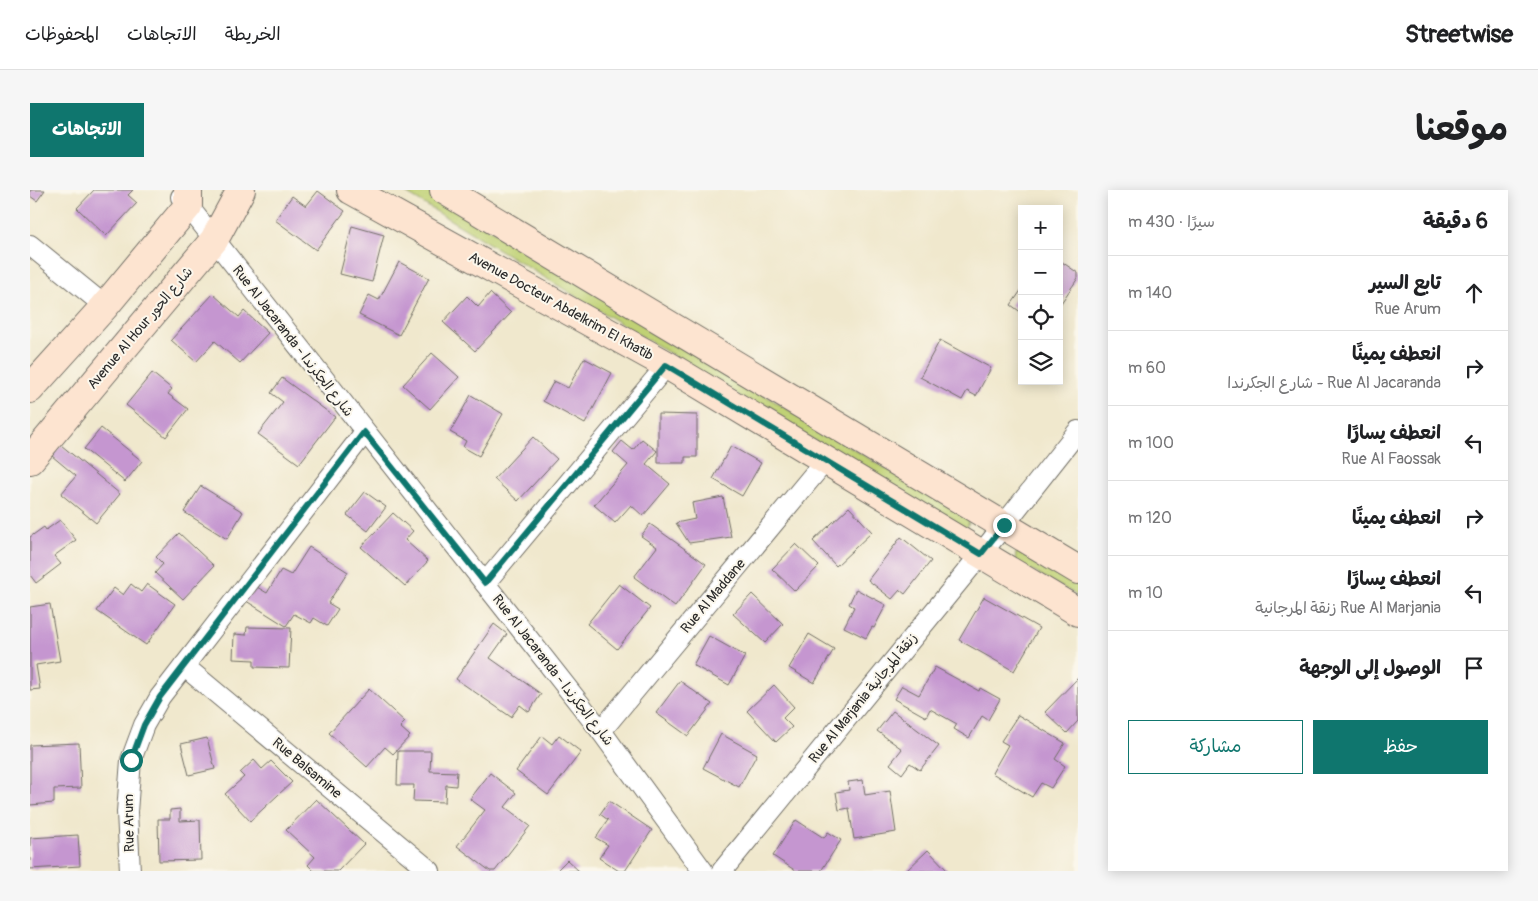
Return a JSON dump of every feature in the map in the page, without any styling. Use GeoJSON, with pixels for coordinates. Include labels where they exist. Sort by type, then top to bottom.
{"type":"FeatureCollection","features":[{"type":"Feature","properties":{"kind":"main road","name":"Avenue Al Hour شارع الحور"},"geometry":{"type":"LineString","coordinates":[[30,460],[214,240],[241,190]]}},
{"type":"Feature","properties":{"kind":"main road","name":"Avenue Docteur Abdelkrim El Khatib"},"geometry":{"type":"LineString","coordinates":[[351,190],[666,365],[1078,612]]}},
{"type":"Feature","properties":{"kind":"main road"},"geometry":{"type":"LineString","coordinates":[[444,190],[1078,570]]}},
{"type":"Feature","properties":{"kind":"main road"},"geometry":{"type":"LineString","coordinates":[[30,389],[105,306],[184,195]]}},
{"type":"Feature","properties":{"kind":"street","name":"Rue Al Jacaranda - شارع الجكرندا"},"geometry":{"type":"LineString","coordinates":[[184,195],[214,240],[601,731],[703,871]]}},
{"type":"Feature","properties":{"kind":"street"},"geometry":{"type":"LineString","coordinates":[[30,245],[105,306]]}},
{"type":"Feature","properties":{"kind":"street"},"geometry":{"type":"LineString","coordinates":[[485,583],[666,365]]}},
{"type":"Feature","properties":{"kind":"street","name":"Rue Al Marjania زنقة المرجانية"},"geometry":{"type":"LineString","coordinates":[[722,871],[981,554],[1078,431]]}},
{"type":"Feature","properties":{"kind":"street","name":"Rue Arum"},"geometry":{"type":"LineString","coordinates":[[130,871],[126,812],[131,760],[144,725],[160,697],[364,432]]}},
{"type":"Feature","properties":{"kind":"street","name":"Rue Al Maddane"},"geometry":{"type":"LineString","coordinates":[[601,731],[825,461]]}},
{"type":"Feature","properties":{"kind":"street","name":"Rue Balsamine"},"geometry":{"type":"LineString","coordinates":[[184,666],[430,871]]}},
{"type":"Feature","properties":{"kind":"green space"},"geometry":{"type":"Polygon","coordinates":[[[401,190],[425,190],[966,517],[969,522],[967,528],[964,529],[771,415],[401,190]]]}},
{"type":"Feature","properties":{"kind":"green space"},"geometry":{"type":"Polygon","coordinates":[[[1022,550],[1078,584],[1078,596],[1016,562],[1016,553],[1022,550]]]}},
{"type":"Feature","properties":{"kind":"building"},"geometry":{"type":"Polygon","coordinates":[[[30,190],[45,190],[37,201],[30,196],[30,190]]]}},
{"type":"Feature","properties":{"kind":"building"},"geometry":{"type":"Polygon","coordinates":[[[94,190],[133,190],[128,195],[137,203],[106,236],[77,208],[94,190]]]}},
{"type":"Feature","properties":{"kind":"building"},"geometry":{"type":"Polygon","coordinates":[[[318,191],[345,211],[316,250],[275,220],[292,196],[306,206],[318,191]]]}},
{"type":"Feature","properties":{"kind":"building"},"geometry":{"type":"Polygon","coordinates":[[[352,226],[384,235],[372,282],[340,274],[352,226]]]}},
{"type":"Feature","properties":{"kind":"building"},"geometry":{"type":"Polygon","coordinates":[[[399,262],[429,278],[399,335],[359,315],[369,295],[379,300],[399,262]]]}},
{"type":"Feature","properties":{"kind":"building"},"geometry":{"type":"Polygon","coordinates":[[[1063,263],[1078,273],[1078,278],[1063,300],[1063,263]]]}},
{"type":"Feature","properties":{"kind":"building"},"geometry":{"type":"Polygon","coordinates":[[[490,293],[511,313],[475,351],[443,322],[467,296],[478,307],[490,293]]]}},
{"type":"Feature","properties":{"kind":"building"},"geometry":{"type":"Polygon","coordinates":[[[213,294],[239,317],[244,311],[268,333],[240,363],[215,341],[196,362],[171,340],[213,294]]]}},
{"type":"Feature","properties":{"kind":"building"},"geometry":{"type":"Polygon","coordinates":[[[1018,295],[1018,310],[1011,305],[1018,295]]]}},
{"type":"Feature","properties":{"kind":"building"},"geometry":{"type":"Polygon","coordinates":[[[940,340],[991,368],[976,396],[967,391],[962,400],[920,377],[940,340]]]}},
{"type":"Feature","properties":{"kind":"building"},"geometry":{"type":"Polygon","coordinates":[[[432,353],[459,377],[430,409],[403,385],[432,353]]]}},
{"type":"Feature","properties":{"kind":"building"},"geometry":{"type":"Polygon","coordinates":[[[584,358],[612,373],[585,424],[543,401],[554,381],[568,388],[584,358]]]}},
{"type":"Feature","properties":{"kind":"building"},"geometry":{"type":"Polygon","coordinates":[[[152,373],[172,389],[168,394],[188,409],[166,437],[126,405],[152,373]]]}},
{"type":"Feature","properties":{"kind":"building"},"geometry":{"type":"Polygon","coordinates":[[[282,378],[335,417],[299,464],[258,434],[283,402],[271,393],[282,378]]]}},
{"type":"Feature","properties":{"kind":"building"},"geometry":{"type":"Polygon","coordinates":[[[471,395],[503,414],[479,456],[463,447],[466,441],[450,432],[471,395]]]}},
{"type":"Feature","properties":{"kind":"building"},"geometry":{"type":"Polygon","coordinates":[[[658,414],[697,415],[697,457],[685,457],[685,463],[658,463],[658,414]]]}},
{"type":"Feature","properties":{"kind":"building"},"geometry":{"type":"Polygon","coordinates":[[[101,428],[142,461],[125,482],[84,449],[101,428]]]}},
{"type":"Feature","properties":{"kind":"building"},"geometry":{"type":"Polygon","coordinates":[[[533,437],[557,459],[518,501],[494,479],[533,437]]]}},
{"type":"Feature","properties":{"kind":"building"},"geometry":{"type":"Polygon","coordinates":[[[642,439],[657,451],[646,464],[670,484],[643,516],[631,505],[615,523],[594,505],[628,465],[613,452],[622,441],[633,450],[642,439]]]}},
{"type":"Feature","properties":{"kind":"building"},"geometry":{"type":"Polygon","coordinates":[[[61,445],[120,494],[96,523],[61,494],[76,476],[52,456],[61,445]]]}},
{"type":"Feature","properties":{"kind":"building"},"geometry":{"type":"Polygon","coordinates":[[[731,446],[761,463],[742,496],[713,479],[731,446]]]}},
{"type":"Feature","properties":{"kind":"building"},"geometry":{"type":"Polygon","coordinates":[[[201,486],[243,512],[227,539],[184,512],[201,486]]]}},
{"type":"Feature","properties":{"kind":"building"},"geometry":{"type":"Polygon","coordinates":[[[365,492],[386,507],[368,531],[347,515],[365,492]]]}},
{"type":"Feature","properties":{"kind":"building"},"geometry":{"type":"Polygon","coordinates":[[[723,497],[731,537],[689,543],[676,523],[695,519],[692,503],[723,497]]]}},
{"type":"Feature","properties":{"kind":"building"},"geometry":{"type":"Polygon","coordinates":[[[849,507],[872,532],[836,566],[813,541],[849,507]]]}},
{"type":"Feature","properties":{"kind":"building"},"geometry":{"type":"Polygon","coordinates":[[[393,513],[413,531],[405,540],[428,561],[405,586],[361,547],[393,513]]]}},
{"type":"Feature","properties":{"kind":"building"},"geometry":{"type":"Polygon","coordinates":[[[60,520],[76,540],[54,556],[61,564],[36,583],[30,575],[30,537],[44,527],[46,530],[60,520]]]}},
{"type":"Feature","properties":{"kind":"building"},"geometry":{"type":"Polygon","coordinates":[[[650,524],[706,564],[675,607],[634,577],[657,547],[641,536],[650,524]]]}},
{"type":"Feature","properties":{"kind":"building"},"geometry":{"type":"Polygon","coordinates":[[[179,533],[214,566],[183,599],[155,573],[163,564],[156,557],[179,533]]]}},
{"type":"Feature","properties":{"kind":"building"},"geometry":{"type":"Polygon","coordinates":[[[901,537],[931,561],[905,594],[900,590],[892,599],[868,580],[901,537]]]}},
{"type":"Feature","properties":{"kind":"building"},"geometry":{"type":"Polygon","coordinates":[[[796,544],[819,566],[795,591],[772,569],[796,544]]]}},
{"type":"Feature","properties":{"kind":"building"},"geometry":{"type":"Polygon","coordinates":[[[309,547],[348,572],[328,603],[338,609],[327,626],[314,618],[311,623],[294,614],[286,626],[243,599],[252,584],[267,593],[281,570],[291,575],[309,547]]]}},
{"type":"Feature","properties":{"kind":"building"},"geometry":{"type":"Polygon","coordinates":[[[131,584],[141,592],[147,584],[175,604],[146,645],[97,611],[114,588],[123,595],[131,584]]]}},
{"type":"Feature","properties":{"kind":"building"},"geometry":{"type":"Polygon","coordinates":[[[619,584],[650,608],[617,649],[587,624],[619,584]]]}},
{"type":"Feature","properties":{"kind":"building"},"geometry":{"type":"Polygon","coordinates":[[[856,589],[886,605],[874,628],[872,627],[866,638],[844,627],[854,607],[849,604],[856,589]]]}},
{"type":"Feature","properties":{"kind":"building"},"geometry":{"type":"Polygon","coordinates":[[[752,594],[783,624],[765,643],[733,614],[752,594]]]}},
{"type":"Feature","properties":{"kind":"building"},"geometry":{"type":"Polygon","coordinates":[[[984,597],[1039,628],[1014,671],[959,640],[984,597]]]}},
{"type":"Feature","properties":{"kind":"building"},"geometry":{"type":"Polygon","coordinates":[[[50,604],[60,661],[36,665],[40,689],[30,690],[30,607],[50,604]]]}},
{"type":"Feature","properties":{"kind":"building"},"geometry":{"type":"Polygon","coordinates":[[[494,624],[507,634],[490,658],[541,694],[529,712],[520,705],[511,717],[456,679],[494,624]]]}},
{"type":"Feature","properties":{"kind":"building"},"geometry":{"type":"Polygon","coordinates":[[[247,627],[291,628],[289,668],[254,667],[254,660],[233,659],[234,634],[246,635],[247,627]]]}},
{"type":"Feature","properties":{"kind":"building"},"geometry":{"type":"Polygon","coordinates":[[[809,634],[834,649],[814,683],[789,668],[809,634]]]}},
{"type":"Feature","properties":{"kind":"building"},"geometry":{"type":"Polygon","coordinates":[[[709,636],[745,656],[729,685],[693,665],[709,636]]]}},
{"type":"Feature","properties":{"kind":"building"},"geometry":{"type":"Polygon","coordinates":[[[935,667],[979,691],[980,688],[1000,699],[988,720],[982,716],[969,738],[954,729],[957,724],[930,709],[926,717],[894,699],[902,686],[919,695],[935,667]]]}},
{"type":"Feature","properties":{"kind":"building"},"geometry":{"type":"Polygon","coordinates":[[[1078,678],[1078,721],[1067,733],[1045,712],[1078,678]]]}},
{"type":"Feature","properties":{"kind":"building"},"geometry":{"type":"Polygon","coordinates":[[[680,681],[712,704],[688,736],[656,713],[680,681]]]}},
{"type":"Feature","properties":{"kind":"building"},"geometry":{"type":"Polygon","coordinates":[[[774,685],[794,707],[783,718],[792,727],[776,742],[747,711],[774,685]]]}},
{"type":"Feature","properties":{"kind":"building"},"geometry":{"type":"Polygon","coordinates":[[[369,689],[405,722],[400,727],[410,736],[393,754],[385,747],[367,767],[329,733],[369,689]]]}},
{"type":"Feature","properties":{"kind":"building"},"geometry":{"type":"Polygon","coordinates":[[[893,711],[939,746],[920,770],[910,763],[902,774],[890,764],[902,749],[877,731],[893,711]]]}},
{"type":"Feature","properties":{"kind":"building"},"geometry":{"type":"Polygon","coordinates":[[[1018,715],[1065,743],[1055,759],[1065,766],[1051,788],[1041,783],[1032,797],[992,773],[1008,745],[1001,741],[1018,715]]]}},
{"type":"Feature","properties":{"kind":"building"},"geometry":{"type":"Polygon","coordinates":[[[721,734],[757,754],[739,787],[703,768],[721,734]]]}},
{"type":"Feature","properties":{"kind":"building"},"geometry":{"type":"Polygon","coordinates":[[[559,735],[581,752],[548,795],[516,771],[542,736],[552,744],[559,735]]]}},
{"type":"Feature","properties":{"kind":"building"},"geometry":{"type":"Polygon","coordinates":[[[207,738],[215,769],[189,775],[181,744],[207,738]]]}},
{"type":"Feature","properties":{"kind":"building"},"geometry":{"type":"Polygon","coordinates":[[[79,743],[81,788],[54,789],[54,803],[30,805],[30,745],[79,743]]]}},
{"type":"Feature","properties":{"kind":"building"},"geometry":{"type":"Polygon","coordinates":[[[398,751],[431,751],[430,771],[457,772],[456,786],[446,785],[445,802],[413,801],[414,785],[397,785],[398,751]]]}},
{"type":"Feature","properties":{"kind":"building"},"geometry":{"type":"Polygon","coordinates":[[[254,760],[262,769],[271,761],[292,782],[250,821],[225,794],[244,777],[240,773],[254,760]]]}},
{"type":"Feature","properties":{"kind":"building"},"geometry":{"type":"Polygon","coordinates":[[[490,773],[516,793],[505,807],[530,826],[495,871],[490,871],[457,846],[485,810],[470,799],[490,773]]]}},
{"type":"Feature","properties":{"kind":"building"},"geometry":{"type":"Polygon","coordinates":[[[863,780],[865,795],[890,791],[896,832],[854,839],[849,808],[839,810],[836,792],[849,790],[848,782],[863,780]]]}},
{"type":"Feature","properties":{"kind":"building"},"geometry":{"type":"Polygon","coordinates":[[[316,799],[364,844],[338,871],[314,871],[308,865],[315,857],[286,830],[316,799]]]}},
{"type":"Feature","properties":{"kind":"building"},"geometry":{"type":"Polygon","coordinates":[[[609,801],[652,830],[625,871],[619,871],[599,858],[608,845],[596,838],[608,820],[600,814],[609,801]]]}},
{"type":"Feature","properties":{"kind":"building"},"geometry":{"type":"Polygon","coordinates":[[[180,809],[180,821],[200,820],[201,860],[159,861],[158,819],[170,819],[170,810],[180,809]]]}},
{"type":"Feature","properties":{"kind":"building"},"geometry":{"type":"Polygon","coordinates":[[[796,820],[824,838],[828,832],[841,840],[821,871],[796,871],[773,856],[796,820]]]}},
{"type":"Feature","properties":{"kind":"building"},"geometry":{"type":"Polygon","coordinates":[[[78,835],[80,866],[30,869],[30,838],[78,835]]]}},
{"type":"Feature","properties":{"kind":"building"},"geometry":{"type":"Polygon","coordinates":[[[928,850],[948,871],[906,871],[928,850]]]}},
{"type":"Feature","properties":{"kind":"building"},"geometry":{"type":"Polygon","coordinates":[[[567,860],[579,871],[556,871],[567,860]]]}},
{"type":"Feature","properties":{"kind":"route"},"geometry":{"type":"LineString","coordinates":[[131,760],[144,725],[160,697],[364,432],[485,583],[666,365],[981,554],[1004,525]]}}]}
